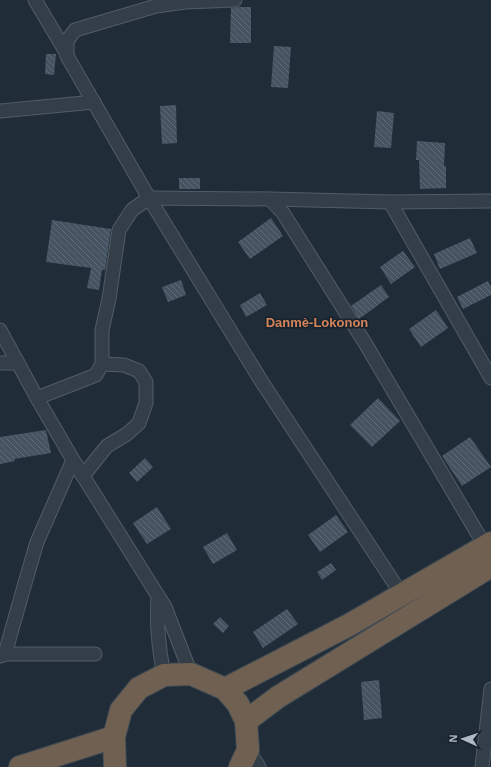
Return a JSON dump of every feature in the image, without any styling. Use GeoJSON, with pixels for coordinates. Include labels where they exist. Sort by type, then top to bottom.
{"type":"FeatureCollection","features":[{"type":"Feature","properties":{"kind":"highway"},"geometry":{"type":"LineString","coordinates":[[225,690],[349,625],[402,595],[489,552]]}},
{"type":"Feature","properties":{"kind":"highway"},"geometry":{"type":"LineString","coordinates":[[246,721],[278,697],[489,552]]}},
{"type":"Feature","properties":{"kind":"highway"},"geometry":{"type":"LineString","coordinates":[[115,767],[114,737],[121,710],[139,688],[164,675],[191,674],[225,690],[238,704],[246,721],[249,761]]}},
{"type":"Feature","properties":{"kind":"highway"},"geometry":{"type":"LineString","coordinates":[[20,767],[114,737]]}},
{"type":"Feature","properties":{"kind":"street"},"geometry":{"type":"LineString","coordinates":[[35,0],[149,198],[260,379],[402,595]]}},
{"type":"Feature","properties":{"kind":"street"},"geometry":{"type":"LineString","coordinates":[[68,56],[67,41],[75,30],[154,3],[234,0]]}},
{"type":"Feature","properties":{"kind":"street"},"geometry":{"type":"LineString","coordinates":[[0,112],[94,102]]}},
{"type":"Feature","properties":{"kind":"street"},"geometry":{"type":"LineString","coordinates":[[37,398],[96,375],[102,364],[102,330],[109,299],[119,230],[132,210],[149,198],[390,202],[491,201]]}},
{"type":"Feature","properties":{"kind":"street"},"geometry":{"type":"LineString","coordinates":[[270,199],[283,213],[365,342],[489,552]]}},
{"type":"Feature","properties":{"kind":"street"},"geometry":{"type":"LineString","coordinates":[[390,202],[491,378]]}},
{"type":"Feature","properties":{"kind":"street"},"geometry":{"type":"LineString","coordinates":[[0,330],[37,398],[83,476],[165,607],[191,674]]}},
{"type":"Feature","properties":{"kind":"street"},"geometry":{"type":"LineString","coordinates":[[0,363],[18,363]]}},
{"type":"Feature","properties":{"kind":"street"},"geometry":{"type":"LineString","coordinates":[[83,476],[107,446],[126,434],[139,423],[146,404],[146,382],[139,371],[124,365],[102,364]]}},
{"type":"Feature","properties":{"kind":"street"},"geometry":{"type":"LineString","coordinates":[[74,460],[37,542],[3,655],[95,654]]}},
{"type":"Feature","properties":{"kind":"street"},"geometry":{"type":"LineString","coordinates":[[158,598],[157,614],[164,675]]}},
{"type":"Feature","properties":{"kind":"street"},"geometry":{"type":"LineString","coordinates":[[482,767],[491,689]]}},
{"type":"Feature","properties":{"kind":"building"},"geometry":{"type":"Polygon","coordinates":[[[251,7],[251,43],[230,43],[231,8],[251,7]]]}},
{"type":"Feature","properties":{"kind":"building"},"geometry":{"type":"Polygon","coordinates":[[[274,46],[291,47],[288,88],[271,87],[274,46]]]}},
{"type":"Feature","properties":{"kind":"building"},"geometry":{"type":"Polygon","coordinates":[[[46,54],[56,54],[54,75],[45,74],[46,54]]]}},
{"type":"Feature","properties":{"kind":"building"},"geometry":{"type":"Polygon","coordinates":[[[176,105],[177,143],[162,144],[160,106],[176,105]]]}},
{"type":"Feature","properties":{"kind":"building"},"geometry":{"type":"Polygon","coordinates":[[[377,111],[394,113],[391,148],[374,147],[377,111]]]}},
{"type":"Feature","properties":{"kind":"building"},"geometry":{"type":"Polygon","coordinates":[[[417,141],[445,143],[444,166],[446,166],[446,188],[420,189],[419,160],[416,160],[417,141]]]}},
{"type":"Feature","properties":{"kind":"building"},"geometry":{"type":"Polygon","coordinates":[[[179,178],[200,178],[200,189],[179,189],[179,178]]]}},
{"type":"Feature","properties":{"kind":"building"},"geometry":{"type":"Polygon","coordinates":[[[271,218],[283,236],[250,259],[238,242],[271,218]]]}},
{"type":"Feature","properties":{"kind":"building"},"geometry":{"type":"Polygon","coordinates":[[[52,220],[111,229],[105,270],[102,270],[99,290],[87,288],[91,268],[46,262],[52,220]]]}},
{"type":"Feature","properties":{"kind":"building"},"geometry":{"type":"Polygon","coordinates":[[[470,238],[477,253],[440,269],[434,254],[470,238]]]}},
{"type":"Feature","properties":{"kind":"building"},"geometry":{"type":"Polygon","coordinates":[[[403,251],[415,267],[391,284],[380,267],[403,251]]]}},
{"type":"Feature","properties":{"kind":"building"},"geometry":{"type":"Polygon","coordinates":[[[181,280],[186,295],[168,302],[162,287],[181,280]]]}},
{"type":"Feature","properties":{"kind":"building"},"geometry":{"type":"Polygon","coordinates":[[[488,281],[491,287],[491,295],[463,309],[457,297],[488,281]]]}},
{"type":"Feature","properties":{"kind":"building"},"geometry":{"type":"Polygon","coordinates":[[[381,285],[389,297],[359,319],[351,306],[381,285]]]}},
{"type":"Feature","properties":{"kind":"building"},"geometry":{"type":"Polygon","coordinates":[[[260,293],[267,305],[246,317],[240,305],[260,293]]]}},
{"type":"Feature","properties":{"kind":"building"},"geometry":{"type":"Polygon","coordinates":[[[436,310],[448,328],[421,347],[409,329],[436,310]]]}},
{"type":"Feature","properties":{"kind":"building"},"geometry":{"type":"Polygon","coordinates":[[[378,398],[400,421],[372,447],[350,425],[378,398]]]}},
{"type":"Feature","properties":{"kind":"building"},"geometry":{"type":"Polygon","coordinates":[[[46,430],[51,453],[14,459],[15,461],[0,464],[0,437],[46,430]]]}},
{"type":"Feature","properties":{"kind":"building"},"geometry":{"type":"Polygon","coordinates":[[[470,437],[491,467],[462,486],[442,456],[470,437]]]}},
{"type":"Feature","properties":{"kind":"building"},"geometry":{"type":"Polygon","coordinates":[[[145,458],[153,467],[137,482],[129,473],[145,458]]]}},
{"type":"Feature","properties":{"kind":"building"},"geometry":{"type":"Polygon","coordinates":[[[157,507],[171,529],[147,544],[133,523],[157,507]]]}},
{"type":"Feature","properties":{"kind":"building"},"geometry":{"type":"Polygon","coordinates":[[[336,515],[348,532],[320,552],[308,535],[336,515]]]}},
{"type":"Feature","properties":{"kind":"building"},"geometry":{"type":"Polygon","coordinates":[[[227,533],[237,550],[213,564],[203,547],[227,533]]]}},
{"type":"Feature","properties":{"kind":"building"},"geometry":{"type":"Polygon","coordinates":[[[331,563],[336,570],[322,580],[317,572],[331,563]]]}},
{"type":"Feature","properties":{"kind":"building"},"geometry":{"type":"Polygon","coordinates":[[[287,609],[298,624],[263,648],[253,632],[287,609]]]}},
{"type":"Feature","properties":{"kind":"building"},"geometry":{"type":"Polygon","coordinates":[[[220,617],[229,626],[223,633],[213,624],[220,617]]]}},
{"type":"Feature","properties":{"kind":"building"},"geometry":{"type":"Polygon","coordinates":[[[379,680],[382,718],[364,720],[361,682],[379,680]]]}},
{"type":"Feature","properties":{"kind":"district","name":"Danmè-Lokonon"},"geometry":{"type":"Point","coordinates":[317,322]}}]}
